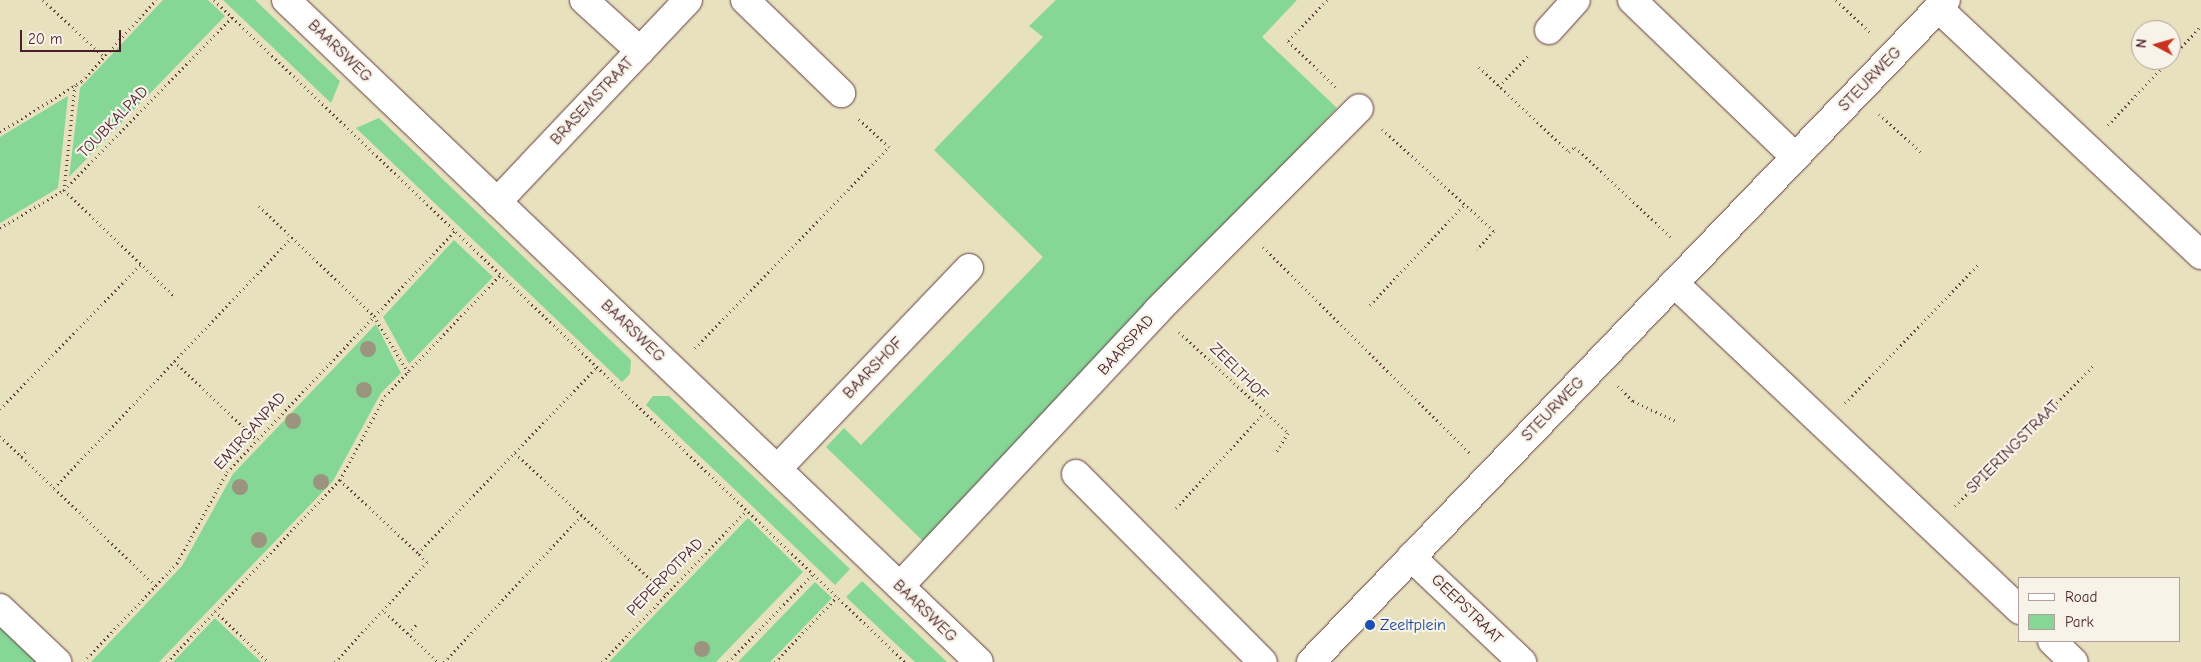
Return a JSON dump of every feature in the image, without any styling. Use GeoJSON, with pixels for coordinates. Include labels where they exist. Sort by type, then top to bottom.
{"type":"FeatureCollection","features":[{"type":"Feature","properties":{"kind":"street","name":"BAARSWEG"},"geometry":{"type":"LineString","coordinates":[[286,0],[979,662]]}},
{"type":"Feature","properties":{"kind":"street"},"geometry":{"type":"LineString","coordinates":[[584,0],[640,51]]}},
{"type":"Feature","properties":{"kind":"street","name":"BRASEMSTRAAT"},"geometry":{"type":"LineString","coordinates":[[497,202],[688,0]]}},
{"type":"Feature","properties":{"kind":"street"},"geometry":{"type":"LineString","coordinates":[[745,0],[842,93]]}},
{"type":"Feature","properties":{"kind":"street"},"geometry":{"type":"LineString","coordinates":[[1550,30],[1576,0]]}},
{"type":"Feature","properties":{"kind":"street"},"geometry":{"type":"LineString","coordinates":[[1632,0],[1795,157]]}},
{"type":"Feature","properties":{"kind":"street"},"geometry":{"type":"LineString","coordinates":[[1942,4],[2002,68],[2201,255]]}},
{"type":"Feature","properties":{"kind":"street","name":"STEURWEG"},"geometry":{"type":"LineString","coordinates":[[1311,662],[1942,4]]}},
{"type":"Feature","properties":{"kind":"street","name":"BAARSPAD"},"geometry":{"type":"LineString","coordinates":[[900,586],[1157,311],[1359,108]]}},
{"type":"Feature","properties":{"kind":"street","name":"BAARSHOF"},"geometry":{"type":"LineString","coordinates":[[777,469],[969,268]]}},
{"type":"Feature","properties":{"kind":"street"},"geometry":{"type":"LineString","coordinates":[[1674,283],[2018,608]]}},
{"type":"Feature","properties":{"kind":"street"},"geometry":{"type":"LineString","coordinates":[[1076,474],[1263,662]]}},
{"type":"Feature","properties":{"kind":"street","name":"GEEPSTRAAT"},"geometry":{"type":"LineString","coordinates":[[1411,557],[1522,662]]}},
{"type":"Feature","properties":{"kind":"street"},"geometry":{"type":"LineString","coordinates":[[0,608],[56,662]]}},
{"type":"Feature","properties":{"kind":"street"},"geometry":{"type":"LineString","coordinates":[[2053,642],[2074,662]]}},
{"type":"Feature","properties":{"kind":"path"},"geometry":{"type":"LineString","coordinates":[[43,0],[102,55]]}},
{"type":"Feature","properties":{"kind":"path"},"geometry":{"type":"LineString","coordinates":[[0,132],[75,85],[156,0]]}},
{"type":"Feature","properties":{"kind":"path"},"geometry":{"type":"LineString","coordinates":[[214,0],[905,662]]}},
{"type":"Feature","properties":{"kind":"path"},"geometry":{"type":"LineString","coordinates":[[1836,0],[1892,56]]}},
{"type":"Feature","properties":{"kind":"path","name":"TOUBKALPAD"},"geometry":{"type":"LineString","coordinates":[[0,228],[64,190],[232,17]]}},
{"type":"Feature","properties":{"kind":"path"},"geometry":{"type":"LineString","coordinates":[[2181,47],[2201,26]]}},
{"type":"Feature","properties":{"kind":"path"},"geometry":{"type":"LineString","coordinates":[[1499,86],[1550,30]]}},
{"type":"Feature","properties":{"kind":"path"},"geometry":{"type":"LineString","coordinates":[[1479,67],[1569,152],[1575,146],[1695,261]]}},
{"type":"Feature","properties":{"kind":"path"},"geometry":{"type":"LineString","coordinates":[[2087,148],[2160,70]]}},
{"type":"Feature","properties":{"kind":"path"},"geometry":{"type":"LineString","coordinates":[[75,85],[64,190],[174,296]]}},
{"type":"Feature","properties":{"kind":"path"},"geometry":{"type":"LineString","coordinates":[[674,370],[888,147],[840,102],[842,93]]}},
{"type":"Feature","properties":{"kind":"path"},"geometry":{"type":"LineString","coordinates":[[1856,93],[1923,154]]}},
{"type":"Feature","properties":{"kind":"path"},"geometry":{"type":"LineString","coordinates":[[1370,305],[1465,204]]}},
{"type":"Feature","properties":{"kind":"path"},"geometry":{"type":"LineString","coordinates":[[259,206],[374,316],[408,372]]}},
{"type":"Feature","properties":{"kind":"path"},"geometry":{"type":"LineString","coordinates":[[1241,226],[1492,474]]}},
{"type":"Feature","properties":{"kind":"path","name":"EMIRGANPAD"},"geometry":{"type":"LineString","coordinates":[[83,662],[177,563],[227,472],[455,231]]}},
{"type":"Feature","properties":{"kind":"path"},"geometry":{"type":"LineString","coordinates":[[54,488],[292,237]]}},
{"type":"Feature","properties":{"kind":"path"},"geometry":{"type":"LineString","coordinates":[[0,409],[141,264]]}},
{"type":"Feature","properties":{"kind":"path"},"geometry":{"type":"LineString","coordinates":[[1824,425],[1978,265]]}},
{"type":"Feature","properties":{"kind":"path"},"geometry":{"type":"LineString","coordinates":[[167,662],[340,480],[385,396],[501,274]]}},
{"type":"Feature","properties":{"kind":"path","name":"ZEELTHOF"},"geometry":{"type":"LineString","coordinates":[[1157,311],[1263,414],[1288,433],[1276,452]]}},
{"type":"Feature","properties":{"kind":"path"},"geometry":{"type":"LineString","coordinates":[[174,361],[257,440]]}},
{"type":"Feature","properties":{"kind":"path"},"geometry":{"type":"LineString","coordinates":[[1596,364],[1633,401],[1676,421]]}},
{"type":"Feature","properties":{"kind":"path","name":"SPIERINGSTRAAT"},"geometry":{"type":"LineString","coordinates":[[1934,527],[2093,366]]}},
{"type":"Feature","properties":{"kind":"path"},"geometry":{"type":"LineString","coordinates":[[418,553],[597,367]]}},
{"type":"Feature","properties":{"kind":"path"},"geometry":{"type":"LineString","coordinates":[[1176,508],[1263,414]]}},
{"type":"Feature","properties":{"kind":"path"},"geometry":{"type":"LineString","coordinates":[[0,436],[156,586]]}},
{"type":"Feature","properties":{"kind":"path"},"geometry":{"type":"LineString","coordinates":[[21,456],[27,451]]}},
{"type":"Feature","properties":{"kind":"path"},"geometry":{"type":"LineString","coordinates":[[515,453],[666,594]]}},
{"type":"Feature","properties":{"kind":"path"},"geometry":{"type":"LineString","coordinates":[[335,662],[385,612],[427,562],[340,480]]}},
{"type":"Feature","properties":{"kind":"path","name":"PEPERPOTPAD"},"geometry":{"type":"LineString","coordinates":[[602,662],[747,510]]}},
{"type":"Feature","properties":{"kind":"path"},"geometry":{"type":"LineString","coordinates":[[444,662],[582,515]]}},
{"type":"Feature","properties":{"kind":"path"},"geometry":{"type":"LineString","coordinates":[[728,662],[813,574]]}},
{"type":"Feature","properties":{"kind":"path"},"geometry":{"type":"LineString","coordinates":[[774,662],[837,597]]}},
{"type":"Feature","properties":{"kind":"path"},"geometry":{"type":"LineString","coordinates":[[215,611],[268,662]]}},
{"type":"Feature","properties":{"kind":"path"},"geometry":{"type":"LineString","coordinates":[[385,612],[438,662]]}},
{"type":"Feature","properties":{"kind":"path"},"geometry":{"type":"LineString","coordinates":[[408,633],[417,624]]}},
{"type":"Feature","properties":{"kind":"green space"},"geometry":{"type":"Polygon","coordinates":[[[163,0],[208,0],[225,16],[69,177],[80,88],[163,0]]]}},
{"type":"Feature","properties":{"kind":"green space"},"geometry":{"type":"Polygon","coordinates":[[[223,0],[255,0],[340,81],[331,103],[223,0]]]}},
{"type":"Feature","properties":{"kind":"green space"},"geometry":{"type":"Polygon","coordinates":[[[1056,0],[1297,0],[1262,37],[1337,108],[924,542],[826,447],[844,428],[861,445],[1043,257],[934,150],[1043,37],[1029,26],[1056,0]]]}},
{"type":"Feature","properties":{"kind":"green space"},"geometry":{"type":"Polygon","coordinates":[[[68,96],[58,188],[0,223],[0,137],[68,96]]]}},
{"type":"Feature","properties":{"kind":"green space"},"geometry":{"type":"Polygon","coordinates":[[[379,118],[631,360],[630,374],[622,382],[356,128],[379,118]]]}},
{"type":"Feature","properties":{"kind":"green space"},"geometry":{"type":"Polygon","coordinates":[[[454,240],[493,277],[409,364],[383,317],[454,240]]]}},
{"type":"Feature","properties":{"kind":"green space"},"geometry":{"type":"Polygon","coordinates":[[[376,324],[401,373],[381,393],[333,481],[159,662],[91,662],[182,566],[233,474],[376,324]]]}},
{"type":"Feature","properties":{"kind":"green space"},"geometry":{"type":"Polygon","coordinates":[[[653,396],[669,396],[850,569],[835,585],[646,405],[653,396]]]}},
{"type":"Feature","properties":{"kind":"green space"},"geometry":{"type":"Polygon","coordinates":[[[748,518],[803,572],[716,662],[609,662],[748,518]]]}},
{"type":"Feature","properties":{"kind":"green space"},"geometry":{"type":"Polygon","coordinates":[[[862,581],[947,662],[915,662],[846,597],[862,581]]]}},
{"type":"Feature","properties":{"kind":"green space"},"geometry":{"type":"Polygon","coordinates":[[[815,582],[832,598],[770,662],[738,662],[815,582]]]}},
{"type":"Feature","properties":{"kind":"green space"},"geometry":{"type":"Polygon","coordinates":[[[215,618],[261,662],[173,662],[215,618]]]}},
{"type":"Feature","properties":{"kind":"green space"},"geometry":{"type":"Polygon","coordinates":[[[0,621],[43,662],[0,662],[0,621]]]}},
{"type":"Feature","properties":{"kind":"place","name":"Zeeltplein"},"geometry":{"type":"Point","coordinates":[1370,625]}}]}
